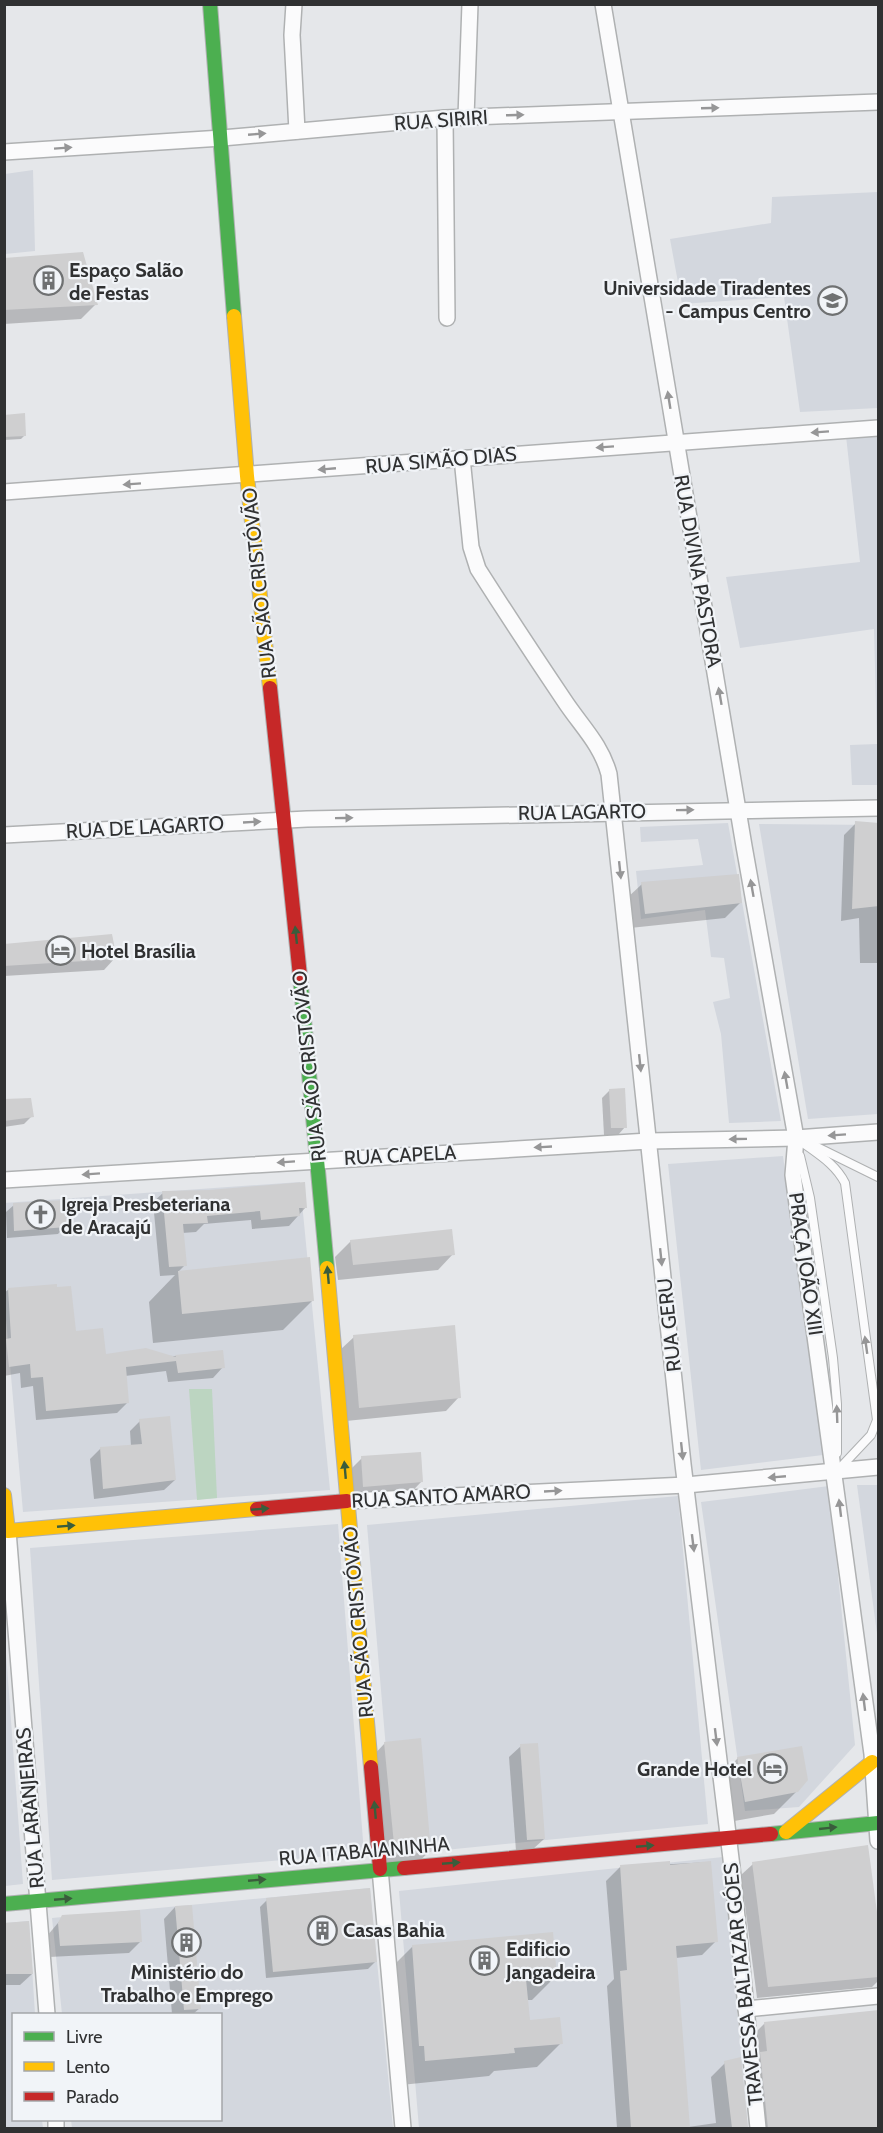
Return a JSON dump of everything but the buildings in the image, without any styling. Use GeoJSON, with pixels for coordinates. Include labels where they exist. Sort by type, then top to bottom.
{"type":"FeatureCollection","features":[{"type":"Feature","properties":{"kind":"street","name":"RUA SÃO CRISTÓVÃO"},"geometry":{"type":"LineString","coordinates":[[210,4],[247,476],[285,820],[318,1160],[403,2128]]}},
{"type":"Feature","properties":{"kind":"street"},"geometry":{"type":"LineString","coordinates":[[294,4],[292,35],[297,131]]}},
{"type":"Feature","properties":{"kind":"street"},"geometry":{"type":"LineString","coordinates":[[466,117],[470,4]]}},
{"type":"Feature","properties":{"kind":"street","name":"RUA DIVINA PASTORA"},"geometry":{"type":"LineString","coordinates":[[603,4],[796,1138]]}},
{"type":"Feature","properties":{"kind":"street","name":"RUA SIRIRI"},"geometry":{"type":"LineString","coordinates":[[4,152],[222,138],[445,118],[879,102]]}},
{"type":"Feature","properties":{"kind":"street"},"geometry":{"type":"LineString","coordinates":[[445,118],[447,318]]}},
{"type":"Feature","properties":{"kind":"street","name":"RUA SIMÃO DIAS"},"geometry":{"type":"LineString","coordinates":[[4,492],[247,476],[676,441],[879,428]]}},
{"type":"Feature","properties":{"kind":"street","name":"RUA GERU"},"geometry":{"type":"LineString","coordinates":[[462,458],[471,547],[478,569],[572,712],[603,754],[609,774],[686,1485],[728,1839]]}},
{"type":"Feature","properties":{"kind":"street","name":"RUA LAGARTO"},"geometry":{"type":"LineString","coordinates":[[285,820],[613,811],[879,808]]}},
{"type":"Feature","properties":{"kind":"street","name":"RUA DE LAGARTO"},"geometry":{"type":"LineString","coordinates":[[4,835],[285,820]]}},
{"type":"Feature","properties":{"kind":"street"},"geometry":{"type":"LineString","coordinates":[[796,1138],[879,1132]]}},
{"type":"Feature","properties":{"kind":"street","name":"RUA CAPELA"},"geometry":{"type":"LineString","coordinates":[[4,1180],[649,1141],[796,1138]]}},
{"type":"Feature","properties":{"kind":"street","name":"PRAÇA JOÃO XIII"},"geometry":{"type":"LineString","coordinates":[[796,1138],[793,1175],[874,1754],[879,1841]]}},
{"type":"Feature","properties":{"kind":"street","name":"RUA SANTO AMARO"},"geometry":{"type":"LineString","coordinates":[[6,1531],[347,1501],[686,1485],[879,1467]]}},
{"type":"Feature","properties":{"kind":"street","name":"RUA LARANJEIRAS"},"geometry":{"type":"LineString","coordinates":[[4,1494],[47,2013]]}},
{"type":"Feature","properties":{"kind":"street"},"geometry":{"type":"LineString","coordinates":[[786,1832],[874,1754]]}},
{"type":"Feature","properties":{"kind":"street","name":"RUA ITABAIANINHA"},"geometry":{"type":"LineString","coordinates":[[4,1904],[728,1839],[878,1822]]}},
{"type":"Feature","properties":{"kind":"street","name":"TRAVESSA BALTAZAR GÓES"},"geometry":{"type":"LineString","coordinates":[[728,1839],[758,2128]]}},
{"type":"Feature","properties":{"kind":"street"},"geometry":{"type":"LineString","coordinates":[[746,2009],[879,1996]]}},
{"type":"Feature","properties":{"kind":"lane"},"geometry":{"type":"LineString","coordinates":[[796,1138],[879,1177]]}},
{"type":"Feature","properties":{"kind":"lane"},"geometry":{"type":"LineString","coordinates":[[796,1138],[839,1171],[844,1184],[878,1420],[871,1435],[836,1472]]}},
{"type":"Feature","properties":{"kind":"shaded area"},"geometry":{"type":"Polygon","coordinates":[[[33,170],[35,251],[5,254],[5,174],[33,170]]]}},
{"type":"Feature","properties":{"kind":"shaded area","name":"Universidade Tiradentes - Campus Centro"},"geometry":{"type":"Polygon","coordinates":[[[878,192],[878,408],[800,412],[784,297],[682,304],[670,239],[771,223],[772,197],[878,192]]]}},
{"type":"Feature","properties":{"kind":"shaded area"},"geometry":{"type":"Polygon","coordinates":[[[878,432],[878,785],[852,785],[850,745],[877,744],[874,629],[740,648],[726,577],[860,562],[846,436],[878,432]]]}},
{"type":"Feature","properties":{"kind":"shaded area"},"geometry":{"type":"Polygon","coordinates":[[[728,823],[781,1121],[729,1123],[721,1034],[713,1002],[730,998],[724,958],[711,957],[705,910],[641,919],[636,871],[703,865],[698,839],[641,842],[640,827],[728,823]]]}},
{"type":"Feature","properties":{"kind":"shaded area"},"geometry":{"type":"Polygon","coordinates":[[[759,824],[878,825],[878,1114],[808,1119],[759,824]]]}},
{"type":"Feature","properties":{"kind":"shaded area"},"geometry":{"type":"Polygon","coordinates":[[[783,1156],[823,1455],[701,1470],[668,1164],[783,1156]]]}},
{"type":"Feature","properties":{"kind":"shaded area"},"geometry":{"type":"Polygon","coordinates":[[[300,1182],[330,1490],[23,1512],[5,1308],[4,1203],[300,1182]]]}},
{"type":"Feature","properties":{"kind":"shaded area"},"geometry":{"type":"Polygon","coordinates":[[[857,1485],[878,1485],[878,1641],[857,1485]]]}},
{"type":"Feature","properties":{"kind":"shaded area"},"geometry":{"type":"Polygon","coordinates":[[[829,1486],[855,1745],[799,1807],[745,1811],[701,1502],[829,1486]]]}},
{"type":"Feature","properties":{"kind":"shaded area"},"geometry":{"type":"Polygon","coordinates":[[[678,1496],[708,1824],[395,1855],[367,1525],[678,1496]]]}},
{"type":"Feature","properties":{"kind":"shaded area"},"geometry":{"type":"Polygon","coordinates":[[[338,1524],[364,1853],[52,1880],[30,1548],[338,1524]]]}},
{"type":"Feature","properties":{"kind":"shaded area"},"geometry":{"type":"Polygon","coordinates":[[[5,1639],[23,1884],[4,1886],[5,1639]]]}},
{"type":"Feature","properties":{"kind":"shaded area"},"geometry":{"type":"Polygon","coordinates":[[[723,1857],[748,2128],[419,2128],[399,1891],[723,1857]]]}},
{"type":"Feature","properties":{"kind":"shaded area"},"geometry":{"type":"Polygon","coordinates":[[[370,1888],[393,2128],[72,2128],[71,2121],[222,2121],[222,2013],[62,2013],[52,1918],[370,1888]]]}},
{"type":"Feature","properties":{"kind":"shaded area"},"geometry":{"type":"Polygon","coordinates":[[[29,1921],[35,2013],[12,2013],[12,2121],[42,2121],[43,2128],[5,2128],[5,1923],[29,1921]]]}},
{"type":"Feature","properties":{"kind":"green space"},"geometry":{"type":"Polygon","coordinates":[[[189,1389],[212,1389],[217,1498],[197,1500],[189,1389]]]}},
{"type":"Feature","properties":{"kind":"traffic: fast"},"geometry":{"type":"LineString","coordinates":[[210,4],[234,316]]}},
{"type":"Feature","properties":{"kind":"traffic: fast"},"geometry":{"type":"LineString","coordinates":[[300,976],[327,1268]]}},
{"type":"Feature","properties":{"kind":"traffic: fast"},"geometry":{"type":"LineString","coordinates":[[771,1834],[878,1823]]}},
{"type":"Feature","properties":{"kind":"traffic: fast"},"geometry":{"type":"LineString","coordinates":[[4,1904],[404,1868]]}},
{"type":"Feature","properties":{"kind":"traffic: slow"},"geometry":{"type":"LineString","coordinates":[[234,316],[247,476],[270,688]]}},
{"type":"Feature","properties":{"kind":"traffic: slow"},"geometry":{"type":"LineString","coordinates":[[327,1268],[371,1767]]}},
{"type":"Feature","properties":{"kind":"traffic: slow"},"geometry":{"type":"LineString","coordinates":[[4,1495],[8,1531],[257,1509]]}},
{"type":"Feature","properties":{"kind":"traffic: slow"},"geometry":{"type":"LineString","coordinates":[[786,1832],[872,1762]]}},
{"type":"Feature","properties":{"kind":"traffic: jam"},"geometry":{"type":"LineString","coordinates":[[270,688],[300,976]]}},
{"type":"Feature","properties":{"kind":"traffic: jam"},"geometry":{"type":"LineString","coordinates":[[257,1509],[347,1501]]}},
{"type":"Feature","properties":{"kind":"traffic: jam"},"geometry":{"type":"LineString","coordinates":[[371,1767],[380,1869]]}},
{"type":"Feature","properties":{"kind":"traffic: jam"},"geometry":{"type":"LineString","coordinates":[[404,1868],[771,1834]]}},
{"type":"Feature","properties":{"kind":"place","name":"Espaço Salão de Festas"},"geometry":{"type":"Point","coordinates":[48,281]}},
{"type":"Feature","properties":{"kind":"place","name":"Universidade Tiradentes - Campus Centro"},"geometry":{"type":"Point","coordinates":[832,300]}},
{"type":"Feature","properties":{"kind":"place","name":"Hotel Brasília"},"geometry":{"type":"Point","coordinates":[60,951]}},
{"type":"Feature","properties":{"kind":"place","name":"Igreja Presbeteriana de Aracajú"},"geometry":{"type":"Point","coordinates":[40,1215]}},
{"type":"Feature","properties":{"kind":"place","name":"Grande Hotel"},"geometry":{"type":"Point","coordinates":[773,1769]}},
{"type":"Feature","properties":{"kind":"place","name":"Casas Bahia"},"geometry":{"type":"Point","coordinates":[322,1930]}},
{"type":"Feature","properties":{"kind":"place","name":"Ministério do Trabalho e Emprego"},"geometry":{"type":"Point","coordinates":[187,1942]}},
{"type":"Feature","properties":{"kind":"place","name":"Edificio Jangadeira"},"geometry":{"type":"Point","coordinates":[485,1961]}}]}
